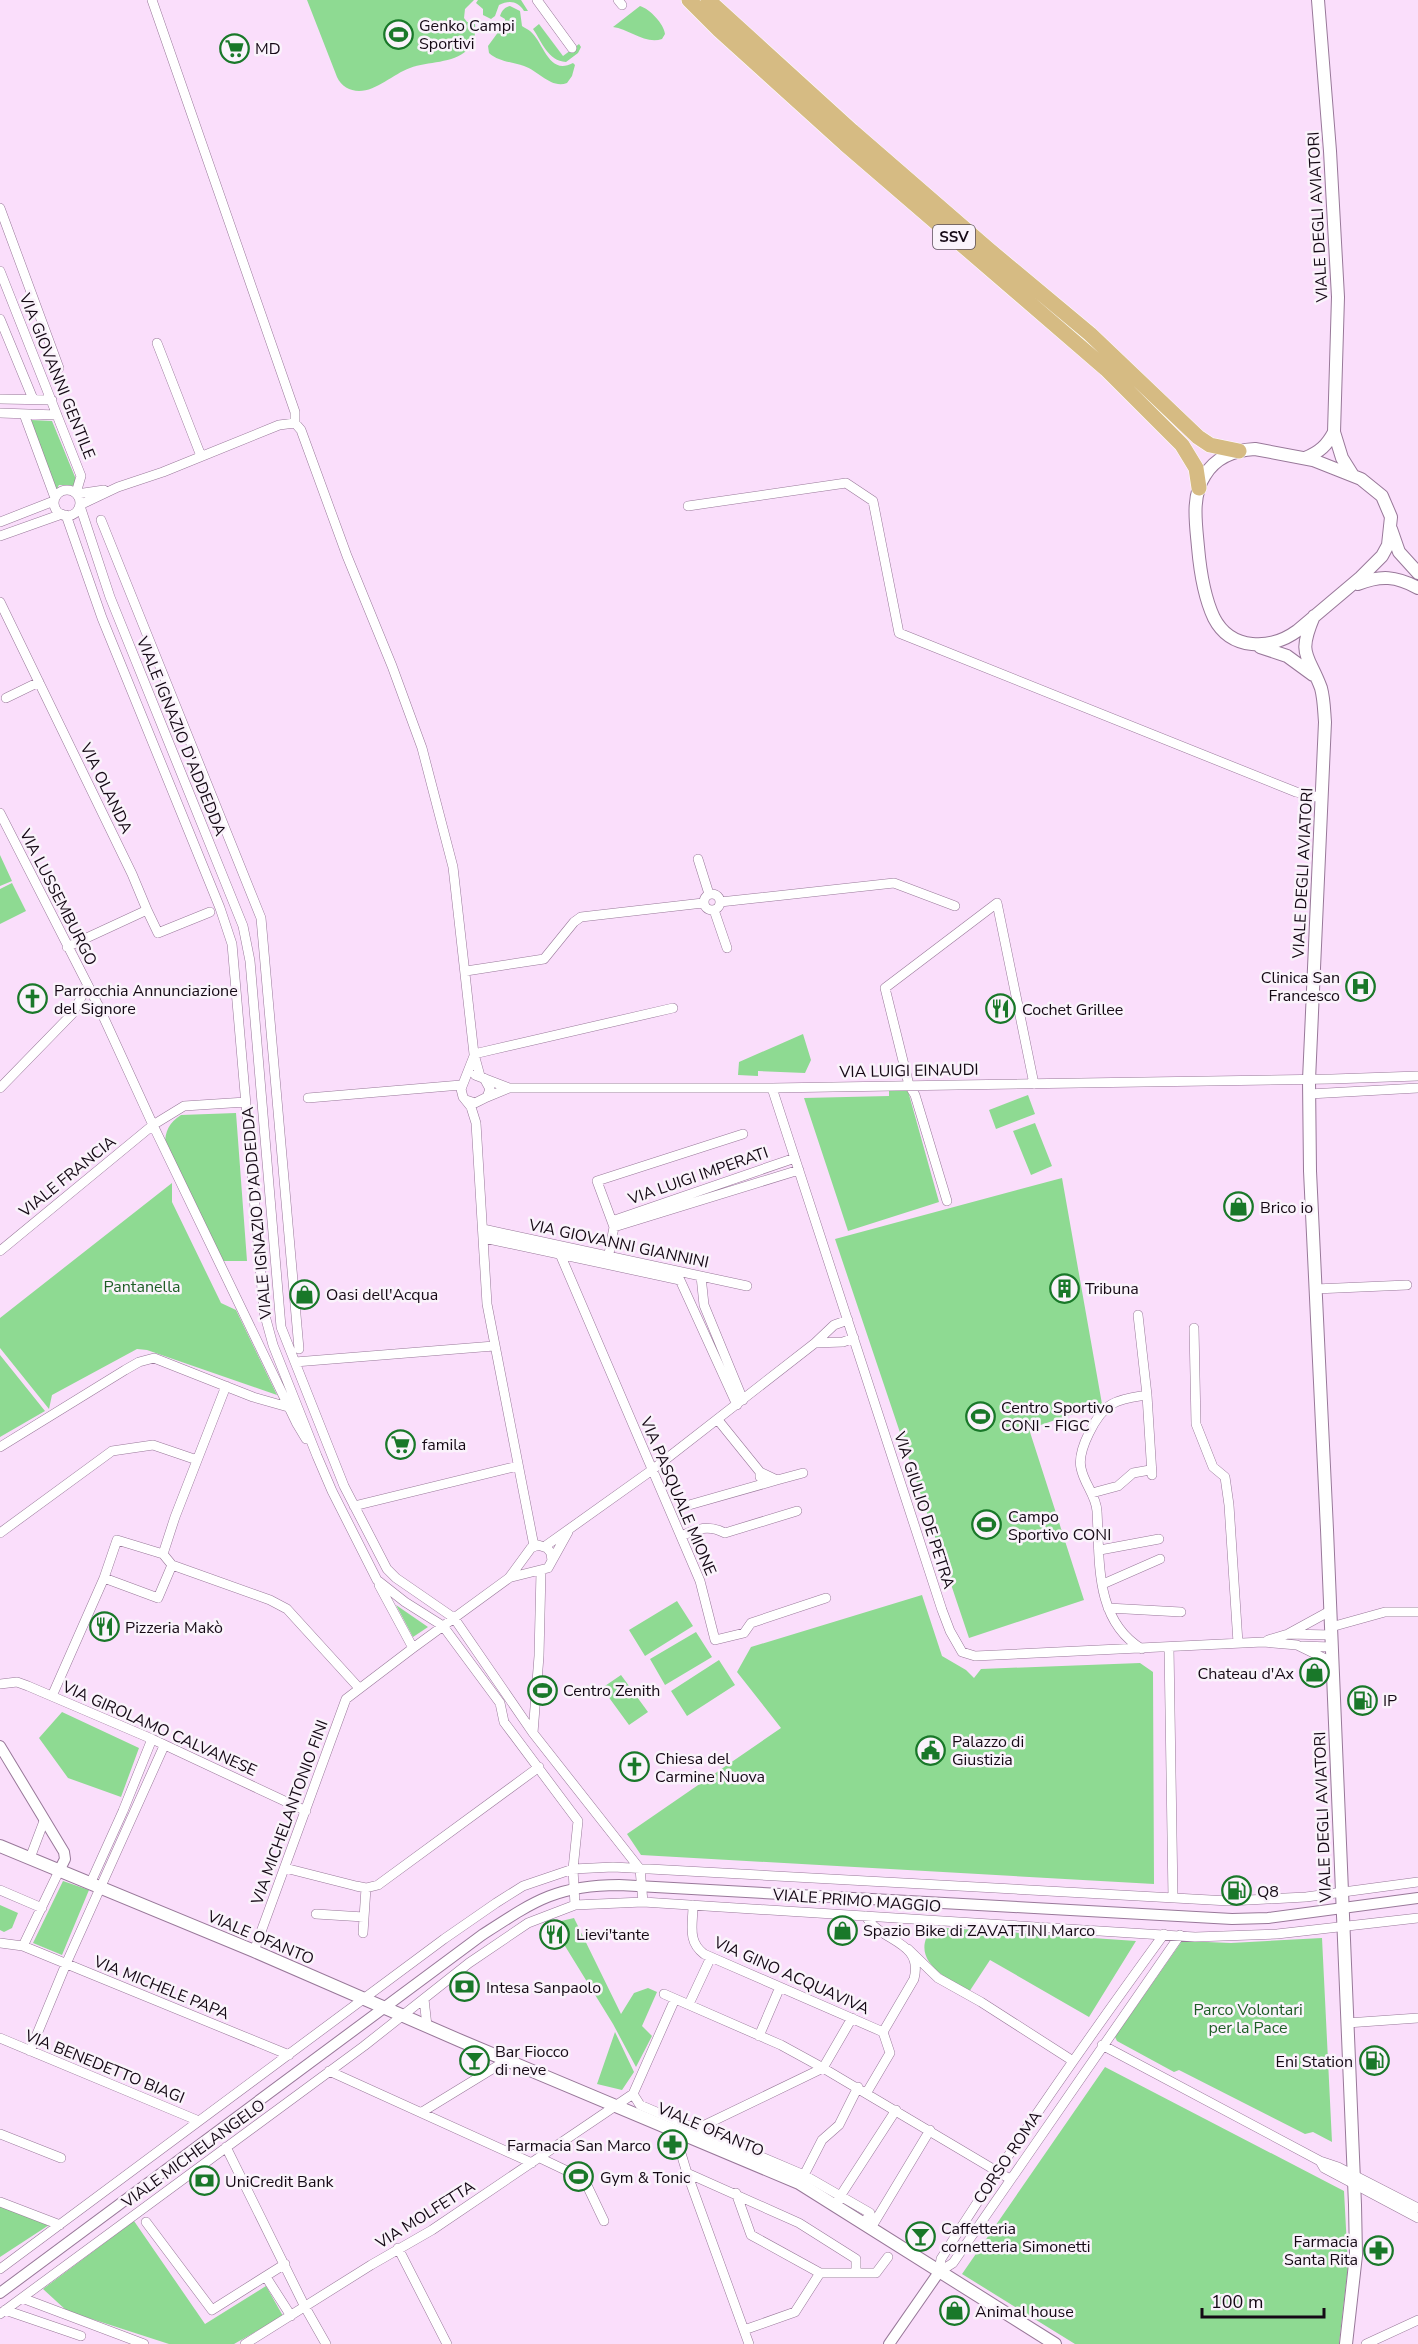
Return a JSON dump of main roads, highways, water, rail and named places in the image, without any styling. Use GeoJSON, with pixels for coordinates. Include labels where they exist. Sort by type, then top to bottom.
{"type":"FeatureCollection","features":[{"type":"Feature","properties":{"kind":"highway","name":"SSV"},"geometry":{"type":"LineString","coordinates":[[689,0],[845,144],[1106,369],[1182,445],[1196,468],[1199,488]]}},
{"type":"Feature","properties":{"kind":"highway","name":"SSV"},"geometry":{"type":"LineString","coordinates":[[708,0],[870,147],[987,249],[1090,334],[1198,437],[1210,445],[1239,451]]}},
{"type":"Feature","properties":{"kind":"main road","name":"VIALE DEGLI AVIATORI"},"geometry":{"type":"LineString","coordinates":[[1318,0],[1330,151],[1338,297],[1334,432],[1341,458],[1353,475]]}},
{"type":"Feature","properties":{"kind":"main road"},"geometry":{"type":"LineString","coordinates":[[1305,458],[1316,454],[1328,445],[1334,432]]}},
{"type":"Feature","properties":{"kind":"main road","name":"VIALE DEGLI AVIATORI"},"geometry":{"type":"LineString","coordinates":[[1314,676],[1287,656],[1229,635],[1215,619],[1209,605],[1199,557],[1195,508],[1203,477],[1210,467],[1220,459],[1239,451],[1265,450],[1331,465],[1353,475],[1372,486],[1382,496],[1391,517],[1391,528],[1399,552],[1418,573]]}},
{"type":"Feature","properties":{"kind":"main road"},"geometry":{"type":"LineString","coordinates":[[1252,645],[1273,644],[1287,639],[1348,588],[1382,556],[1388,545],[1391,528]]}},
{"type":"Feature","properties":{"kind":"main road"},"geometry":{"type":"LineString","coordinates":[[1348,588],[1382,576],[1393,577],[1418,588]]}},
{"type":"Feature","properties":{"kind":"main road","name":"VIALE DEGLI AVIATORI"},"geometry":{"type":"LineString","coordinates":[[1314,616],[1304,644],[1305,656],[1320,687],[1324,704],[1309,1094],[1315,1289],[1354,2180],[1356,2255],[1346,2344]]}},
{"type":"Feature","properties":{"kind":"main road","name":"VIALE OFANTO"},"geometry":{"type":"LineString","coordinates":[[0,1846],[254,1951],[618,2106],[682,2136],[801,2179],[838,2200],[867,2226],[1056,2344]]}},
{"type":"Feature","properties":{"kind":"place","name":"Genko Campi Sportivi"},"geometry":{"type":"Point","coordinates":[398,34]}},
{"type":"Feature","properties":{"kind":"place","name":"MD"},"geometry":{"type":"Point","coordinates":[234,48]}},
{"type":"Feature","properties":{"kind":"place","name":"Clinica San Francesco"},"geometry":{"type":"Point","coordinates":[1361,986]}},
{"type":"Feature","properties":{"kind":"place","name":"Parrocchia Annunciazione del Signore"},"geometry":{"type":"Point","coordinates":[33,999]}},
{"type":"Feature","properties":{"kind":"place","name":"Cochet Grillee"},"geometry":{"type":"Point","coordinates":[1001,1009]}},
{"type":"Feature","properties":{"kind":"place","name":"Brico io"},"geometry":{"type":"Point","coordinates":[1239,1207]}},
{"type":"Feature","properties":{"kind":"place","name":"Tribuna"},"geometry":{"type":"Point","coordinates":[1064,1288]}},
{"type":"Feature","properties":{"kind":"place","name":"Oasi dell'Acqua"},"geometry":{"type":"Point","coordinates":[305,1294]}},
{"type":"Feature","properties":{"kind":"place","name":"Centro Sportivo CONI - FIGC"},"geometry":{"type":"Point","coordinates":[980,1416]}},
{"type":"Feature","properties":{"kind":"place","name":"famila"},"geometry":{"type":"Point","coordinates":[401,1444]}},
{"type":"Feature","properties":{"kind":"place","name":"Campo Sportivo CONI"},"geometry":{"type":"Point","coordinates":[987,1525]}},
{"type":"Feature","properties":{"kind":"place","name":"Pizzeria Makò"},"geometry":{"type":"Point","coordinates":[104,1627]}},
{"type":"Feature","properties":{"kind":"place","name":"Chateau d'Ax"},"geometry":{"type":"Point","coordinates":[1315,1673]}},
{"type":"Feature","properties":{"kind":"place","name":"Centro Zenith"},"geometry":{"type":"Point","coordinates":[542,1690]}},
{"type":"Feature","properties":{"kind":"place","name":"IP"},"geometry":{"type":"Point","coordinates":[1362,1700]}},
{"type":"Feature","properties":{"kind":"place","name":"Palazzo di Giustizia"},"geometry":{"type":"Point","coordinates":[931,1750]}},
{"type":"Feature","properties":{"kind":"place","name":"Chiesa del Carmine Nuova"},"geometry":{"type":"Point","coordinates":[634,1767]}},
{"type":"Feature","properties":{"kind":"place","name":"Q8"},"geometry":{"type":"Point","coordinates":[1236,1891]}},
{"type":"Feature","properties":{"kind":"place","name":"Spazio Bike di ZAVATTINI Marco"},"geometry":{"type":"Point","coordinates":[842,1930]}},
{"type":"Feature","properties":{"kind":"place","name":"Lievi'tante"},"geometry":{"type":"Point","coordinates":[555,1934]}},
{"type":"Feature","properties":{"kind":"place","name":"Intesa Sanpaolo"},"geometry":{"type":"Point","coordinates":[465,1987]}},
{"type":"Feature","properties":{"kind":"place","name":"Bar Fiocco di neve"},"geometry":{"type":"Point","coordinates":[474,2060]}},
{"type":"Feature","properties":{"kind":"place","name":"Eni Station"},"geometry":{"type":"Point","coordinates":[1374,2061]}},
{"type":"Feature","properties":{"kind":"place","name":"Farmacia San Marco"},"geometry":{"type":"Point","coordinates":[672,2145]}},
{"type":"Feature","properties":{"kind":"place","name":"Gym & Tonic"},"geometry":{"type":"Point","coordinates":[579,2177]}},
{"type":"Feature","properties":{"kind":"place","name":"UniCredit Bank"},"geometry":{"type":"Point","coordinates":[204,2181]}},
{"type":"Feature","properties":{"kind":"place","name":"Caffetteria cornetteria Simonetti"},"geometry":{"type":"Point","coordinates":[920,2237]}},
{"type":"Feature","properties":{"kind":"place","name":"Farmacia Santa Rita"},"geometry":{"type":"Point","coordinates":[1379,2250]}},
{"type":"Feature","properties":{"kind":"place","name":"Animal house"},"geometry":{"type":"Point","coordinates":[954,2311]}},
{"type":"Feature","properties":{"kind":"park label","name":"Pantanella"},"geometry":{"type":"Point","coordinates":[142,1286]}},
{"type":"Feature","properties":{"kind":"park label","name":"Parco Volontari per la Pace"},"geometry":{"type":"Point","coordinates":[1248,2018]}}]}
